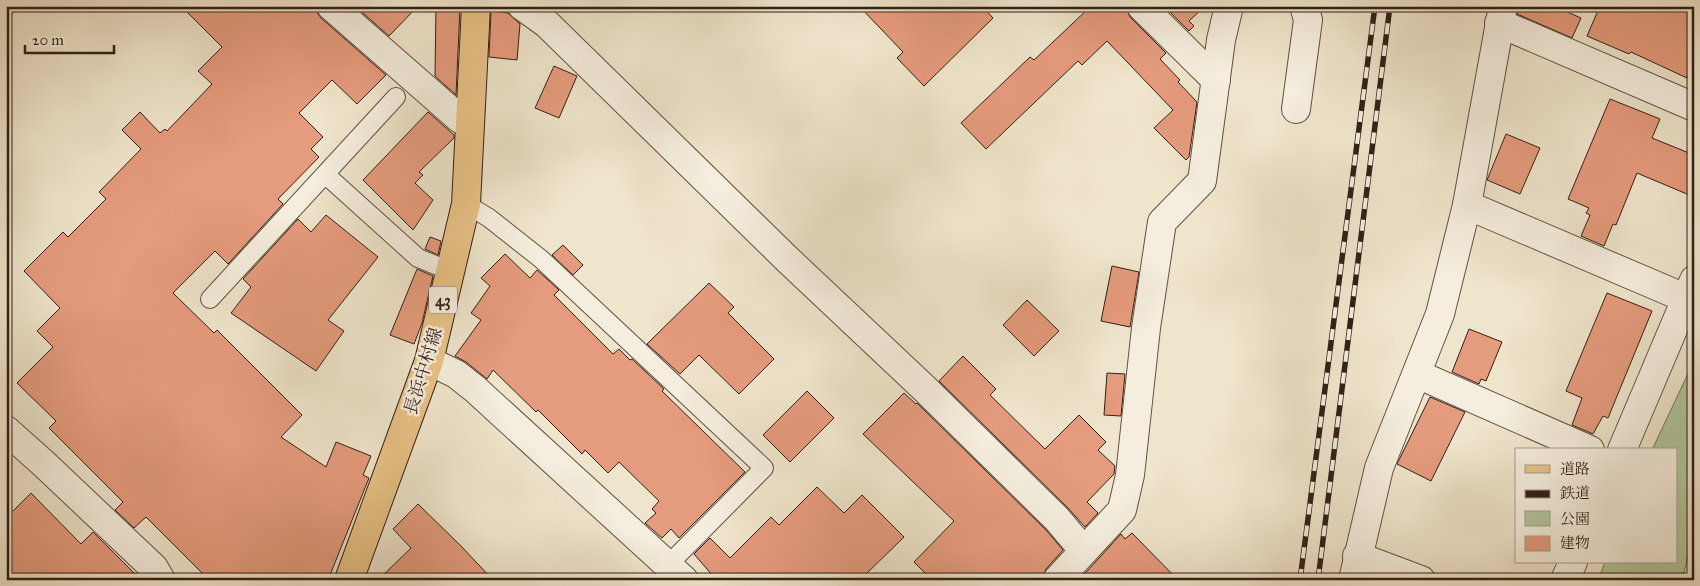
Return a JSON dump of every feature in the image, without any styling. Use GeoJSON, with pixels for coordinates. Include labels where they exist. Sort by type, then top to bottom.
{"type":"FeatureCollection","features":[{"type":"Feature","properties":{"kind":"main road","name":"長浜中村線"},"geometry":{"type":"LineString","coordinates":[[349,580],[429,361],[466,204],[476,6]]}},
{"type":"Feature","properties":{"kind":"street"},"geometry":{"type":"LineString","coordinates":[[331,6],[460,119],[470,120]]}},
{"type":"Feature","properties":{"kind":"street"},"geometry":{"type":"LineString","coordinates":[[522,6],[547,24],[787,259],[924,388],[1057,519],[1084,551]]}},
{"type":"Feature","properties":{"kind":"street"},"geometry":{"type":"LineString","coordinates":[[1141,6],[1216,80]]}},
{"type":"Feature","properties":{"kind":"street"},"geometry":{"type":"LineString","coordinates":[[1057,580],[1122,510],[1130,475],[1146,328],[1162,222],[1202,181],[1222,40],[1229,6]]}},
{"type":"Feature","properties":{"kind":"street"},"geometry":{"type":"LineString","coordinates":[[1296,109],[1308,20],[1304,6]]}},
{"type":"Feature","properties":{"kind":"street"},"geometry":{"type":"LineString","coordinates":[[1421,580],[1355,568],[1379,468],[1440,314],[1467,205],[1501,15],[1694,107]]}},
{"type":"Feature","properties":{"kind":"street"},"geometry":{"type":"LineString","coordinates":[[1467,205],[1690,289],[1623,448]]}},
{"type":"Feature","properties":{"kind":"street"},"geometry":{"type":"LineString","coordinates":[[429,361],[456,374],[475,389],[676,572]]}},
{"type":"Feature","properties":{"kind":"street"},"geometry":{"type":"LineString","coordinates":[[1417,374],[1585,448]]}},
{"type":"Feature","properties":{"kind":"street"},"geometry":{"type":"LineString","coordinates":[[6,430],[154,568],[161,580]]}},
{"type":"Feature","properties":{"kind":"street"},"geometry":{"type":"LineString","coordinates":[[1565,580],[1572,564]]}},
{"type":"Feature","properties":{"kind":"lane"},"geometry":{"type":"LineString","coordinates":[[210,299],[396,97]]}},
{"type":"Feature","properties":{"kind":"lane"},"geometry":{"type":"LineString","coordinates":[[326,175],[418,258],[450,271]]}},
{"type":"Feature","properties":{"kind":"lane"},"geometry":{"type":"LineString","coordinates":[[466,204],[489,218],[541,259],[764,468],[676,572]]}},
{"type":"Feature","properties":{"kind":"green space"},"geometry":{"type":"Polygon","coordinates":[[[1694,361],[1694,530],[1682,580],[1598,580],[1604,564],[1678,564],[1678,448],[1653,448],[1694,361]]]}},
{"type":"Feature","properties":{"kind":"building"},"geometry":{"type":"Polygon","coordinates":[[[181,6],[316,6],[316,11],[321,18],[386,75],[357,104],[332,80],[299,113],[323,137],[311,149],[319,157],[278,199],[283,204],[228,264],[215,251],[173,293],[214,333],[217,330],[302,415],[281,437],[326,467],[336,442],[371,456],[363,475],[369,478],[328,580],[209,580],[146,517],[134,528],[115,510],[123,502],[49,428],[56,421],[17,383],[53,347],[37,331],[60,308],[24,271],[63,232],[68,237],[106,199],[99,192],[141,149],[122,130],[140,112],[160,133],[165,129],[167,131],[212,84],[198,71],[222,47],[181,6]]]}},
{"type":"Feature","properties":{"kind":"building"},"geometry":{"type":"Polygon","coordinates":[[[355,6],[418,6],[389,36],[355,6]]]}},
{"type":"Feature","properties":{"kind":"building"},"geometry":{"type":"Polygon","coordinates":[[[436,6],[459,6],[460,8],[456,95],[435,76],[436,6]]]}},
{"type":"Feature","properties":{"kind":"building"},"geometry":{"type":"Polygon","coordinates":[[[859,6],[982,6],[993,18],[924,86],[897,58],[903,52],[859,6]]]}},
{"type":"Feature","properties":{"kind":"building"},"geometry":{"type":"Polygon","coordinates":[[[1091,6],[1125,6],[1130,17],[1166,53],[1160,59],[1197,102],[1189,157],[1186,160],[1154,128],[1173,110],[1107,41],[1082,65],[1078,61],[986,149],[961,123],[1030,57],[1034,60],[1091,6]]]}},
{"type":"Feature","properties":{"kind":"building"},"geometry":{"type":"Polygon","coordinates":[[[1168,6],[1205,6],[1189,21],[1194,26],[1189,31],[1166,8],[1168,6]]]}},
{"type":"Feature","properties":{"kind":"building"},"geometry":{"type":"Polygon","coordinates":[[[1518,6],[1554,6],[1581,18],[1572,38],[1517,14],[1518,6]]]}},
{"type":"Feature","properties":{"kind":"building"},"geometry":{"type":"Polygon","coordinates":[[[1600,6],[1694,6],[1694,63],[1687,78],[1631,52],[1629,54],[1587,36],[1600,6]]]}},
{"type":"Feature","properties":{"kind":"building"},"geometry":{"type":"Polygon","coordinates":[[[491,11],[508,13],[520,24],[517,60],[489,57],[491,11]]]}},
{"type":"Feature","properties":{"kind":"building"},"geometry":{"type":"Polygon","coordinates":[[[554,66],[577,76],[559,118],[535,108],[554,66]]]}},
{"type":"Feature","properties":{"kind":"building"},"geometry":{"type":"Polygon","coordinates":[[[1610,99],[1660,119],[1652,138],[1694,155],[1694,197],[1637,173],[1616,225],[1613,224],[1604,246],[1581,236],[1590,215],[1586,213],[1589,208],[1568,199],[1610,99]]]}},
{"type":"Feature","properties":{"kind":"building"},"geometry":{"type":"Polygon","coordinates":[[[428,112],[454,135],[454,138],[419,172],[423,175],[415,183],[433,200],[413,230],[363,180],[428,112]]]}},
{"type":"Feature","properties":{"kind":"building"},"geometry":{"type":"Polygon","coordinates":[[[1506,134],[1540,148],[1520,194],[1487,180],[1506,134]]]}},
{"type":"Feature","properties":{"kind":"building"},"geometry":{"type":"Polygon","coordinates":[[[326,215],[378,257],[328,320],[344,331],[316,371],[231,313],[251,287],[243,279],[298,219],[311,232],[326,215]]]}},
{"type":"Feature","properties":{"kind":"building"},"geometry":{"type":"Polygon","coordinates":[[[430,237],[441,241],[438,255],[425,249],[430,237]]]}},
{"type":"Feature","properties":{"kind":"building"},"geometry":{"type":"Polygon","coordinates":[[[563,245],[583,265],[573,275],[552,255],[563,245]]]}},
{"type":"Feature","properties":{"kind":"building"},"geometry":{"type":"Polygon","coordinates":[[[505,254],[530,278],[537,270],[559,290],[554,295],[613,354],[619,349],[630,360],[632,359],[745,472],[679,538],[671,529],[662,538],[645,523],[656,513],[652,509],[659,501],[619,462],[608,473],[585,450],[582,454],[538,410],[536,412],[493,370],[487,379],[466,362],[455,356],[481,320],[471,313],[490,286],[481,278],[505,254]]]}},
{"type":"Feature","properties":{"kind":"building"},"geometry":{"type":"Polygon","coordinates":[[[1112,266],[1139,272],[1130,327],[1101,321],[1112,266]]]}},
{"type":"Feature","properties":{"kind":"building"},"geometry":{"type":"Polygon","coordinates":[[[417,269],[433,276],[422,323],[414,344],[390,335],[417,269]]]}},
{"type":"Feature","properties":{"kind":"building"},"geometry":{"type":"Polygon","coordinates":[[[709,283],[734,307],[728,313],[774,359],[739,394],[699,355],[680,374],[647,344],[709,283]]]}},
{"type":"Feature","properties":{"kind":"building"},"geometry":{"type":"Polygon","coordinates":[[[1607,293],[1652,311],[1608,418],[1603,416],[1593,434],[1572,425],[1582,398],[1566,391],[1607,293]]]}},
{"type":"Feature","properties":{"kind":"building"},"geometry":{"type":"Polygon","coordinates":[[[1027,300],[1059,331],[1034,356],[1003,325],[1027,300]]]}},
{"type":"Feature","properties":{"kind":"building"},"geometry":{"type":"Polygon","coordinates":[[[1469,329],[1502,342],[1486,381],[1481,379],[1479,384],[1452,372],[1469,329]]]}},
{"type":"Feature","properties":{"kind":"building"},"geometry":{"type":"Polygon","coordinates":[[[963,356],[996,389],[990,395],[1045,449],[1079,415],[1106,442],[1098,450],[1115,466],[1114,474],[1087,502],[1098,513],[1085,527],[939,381],[963,356]]]}},
{"type":"Feature","properties":{"kind":"building"},"geometry":{"type":"Polygon","coordinates":[[[1107,373],[1125,374],[1121,416],[1104,415],[1107,373]]]}},
{"type":"Feature","properties":{"kind":"building"},"geometry":{"type":"Polygon","coordinates":[[[807,391],[834,418],[790,462],[763,435],[807,391]]]}},
{"type":"Feature","properties":{"kind":"building"},"geometry":{"type":"Polygon","coordinates":[[[904,393],[917,403],[1046,530],[1063,550],[1046,569],[1042,580],[932,580],[914,562],[954,521],[863,434],[904,393]]]}},
{"type":"Feature","properties":{"kind":"building"},"geometry":{"type":"Polygon","coordinates":[[[1430,397],[1465,412],[1431,481],[1397,464],[1430,397]]]}},
{"type":"Feature","properties":{"kind":"building"},"geometry":{"type":"Polygon","coordinates":[[[817,487],[844,513],[862,495],[904,537],[860,580],[709,580],[713,576],[694,554],[710,538],[730,558],[771,517],[779,525],[817,487]]]}},
{"type":"Feature","properties":{"kind":"building"},"geometry":{"type":"Polygon","coordinates":[[[31,493],[81,544],[93,532],[141,580],[6,580],[6,518],[31,493]]]}},
{"type":"Feature","properties":{"kind":"building"},"geometry":{"type":"Polygon","coordinates":[[[418,504],[493,580],[378,580],[411,548],[393,529],[418,504]]]}},
{"type":"Feature","properties":{"kind":"building"},"geometry":{"type":"Polygon","coordinates":[[[1132,533],[1178,580],[1079,580],[1121,534],[1125,539],[1132,533]]]}},
{"type":"Feature","properties":{"kind":"railway"},"geometry":{"type":"LineString","coordinates":[[1300,580],[1375,6]]}},
{"type":"Feature","properties":{"kind":"railway"},"geometry":{"type":"LineString","coordinates":[[1318,580],[1390,6]]}}]}
